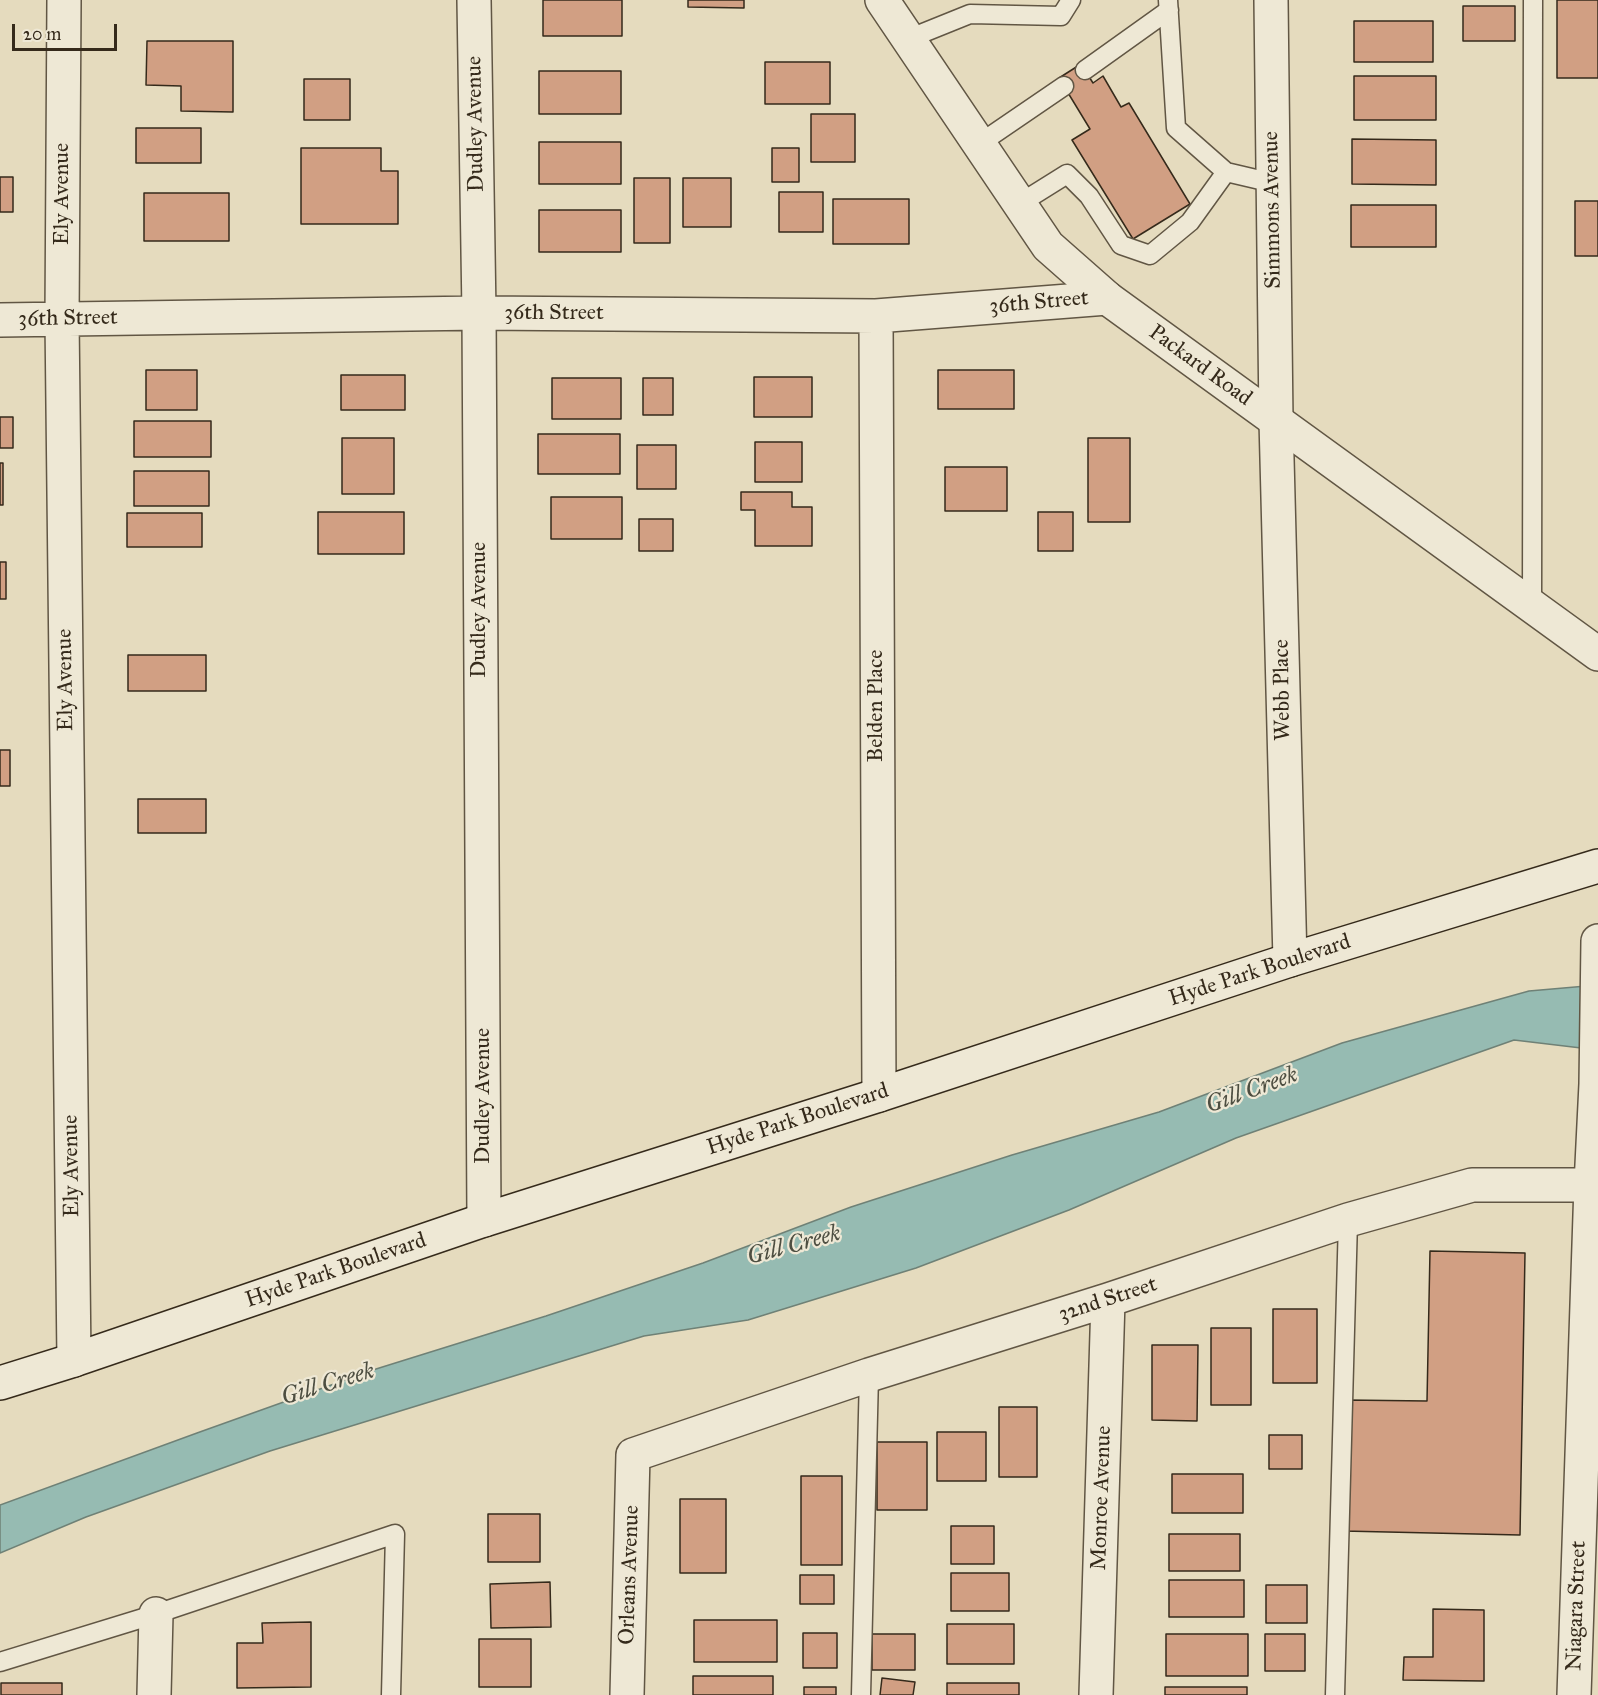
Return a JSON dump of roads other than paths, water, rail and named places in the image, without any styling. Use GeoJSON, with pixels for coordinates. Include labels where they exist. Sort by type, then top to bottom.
{"type":"FeatureCollection","features":[{"type":"Feature","properties":{"kind":"street","name":"Ely Avenue"},"geometry":{"type":"LineString","coordinates":[[64,0],[62,319],[74,1360]]}},
{"type":"Feature","properties":{"kind":"street","name":"Dudley Avenue"},"geometry":{"type":"LineString","coordinates":[[474,0],[484,1220]]}},
{"type":"Feature","properties":{"kind":"street","name":"Packard Road"},"geometry":{"type":"LineString","coordinates":[[882,0],[1048,246],[1107,298],[1598,654]]}},
{"type":"Feature","properties":{"kind":"street","name":"Simmons Avenue"},"geometry":{"type":"LineString","coordinates":[[1271,0],[1276,420]]}},
{"type":"Feature","properties":{"kind":"street","name":"36th Street"},"geometry":{"type":"LineString","coordinates":[[0,320],[478,313],[876,316],[1107,298]]}},
{"type":"Feature","properties":{"kind":"street","name":"Belden Place"},"geometry":{"type":"LineString","coordinates":[[876,316],[879,1095]]}},
{"type":"Feature","properties":{"kind":"street","name":"Webb Place"},"geometry":{"type":"LineString","coordinates":[[1276,420],[1290,960]]}},
{"type":"Feature","properties":{"kind":"street","name":"Hyde Park Boulevard"},"geometry":{"type":"LineString","coordinates":[[0,1383],[74,1360],[484,1220],[879,1095],[1290,960],[1598,866]]}},
{"type":"Feature","properties":{"kind":"street","name":"Niagara Street"},"geometry":{"type":"LineString","coordinates":[[1574,1695],[1596,1084],[1598,941]]}},
{"type":"Feature","properties":{"kind":"street","name":"32nd Street"},"geometry":{"type":"LineString","coordinates":[[633,1455],[869,1375],[1108,1300],[1348,1220],[1472,1185],[1591,1185]]}},
{"type":"Feature","properties":{"kind":"street","name":"Monroe Avenue"},"geometry":{"type":"LineString","coordinates":[[1096,1695],[1108,1300]]}},
{"type":"Feature","properties":{"kind":"street","name":"Orleans Avenue"},"geometry":{"type":"LineString","coordinates":[[627,1695],[633,1455]]}},
{"type":"Feature","properties":{"kind":"street"},"geometry":{"type":"LineString","coordinates":[[154,1695],[156,1614]]}},
{"type":"Feature","properties":{"kind":"lane"},"geometry":{"type":"LineString","coordinates":[[908,39],[970,14],[1061,16],[1071,0]]}},
{"type":"Feature","properties":{"kind":"lane"},"geometry":{"type":"LineString","coordinates":[[1532,606],[1533,0]]}},
{"type":"Feature","properties":{"kind":"lane"},"geometry":{"type":"LineString","coordinates":[[1168,5],[1176,128],[1226,172],[1273,183]]}},
{"type":"Feature","properties":{"kind":"lane"},"geometry":{"type":"LineString","coordinates":[[1085,70],[1168,5]]}},
{"type":"Feature","properties":{"kind":"lane"},"geometry":{"type":"LineString","coordinates":[[979,144],[1064,86]]}},
{"type":"Feature","properties":{"kind":"lane"},"geometry":{"type":"LineString","coordinates":[[1019,204],[1067,174],[1089,196],[1121,245],[1150,255],[1190,222],[1226,172]]}},
{"type":"Feature","properties":{"kind":"lane"},"geometry":{"type":"LineString","coordinates":[[1335,1695],[1348,1220]]}},
{"type":"Feature","properties":{"kind":"lane"},"geometry":{"type":"LineString","coordinates":[[861,1695],[869,1375]]}},
{"type":"Feature","properties":{"kind":"lane"},"geometry":{"type":"LineString","coordinates":[[0,1662],[156,1614],[395,1534],[391,1695]]}},
{"type":"Feature","properties":{"kind":"water","name":"Gill Creek"},"geometry":{"type":"Polygon","coordinates":[[[1598,985],[1598,1050],[1514,1040],[1236,1138],[1069,1210],[916,1268],[748,1320],[644,1336],[270,1451],[86,1517],[0,1553],[0,1505],[376,1369],[546,1316],[703,1263],[851,1207],[1012,1155],[1159,1112],[1342,1043],[1529,991],[1598,985]]]}}]}
